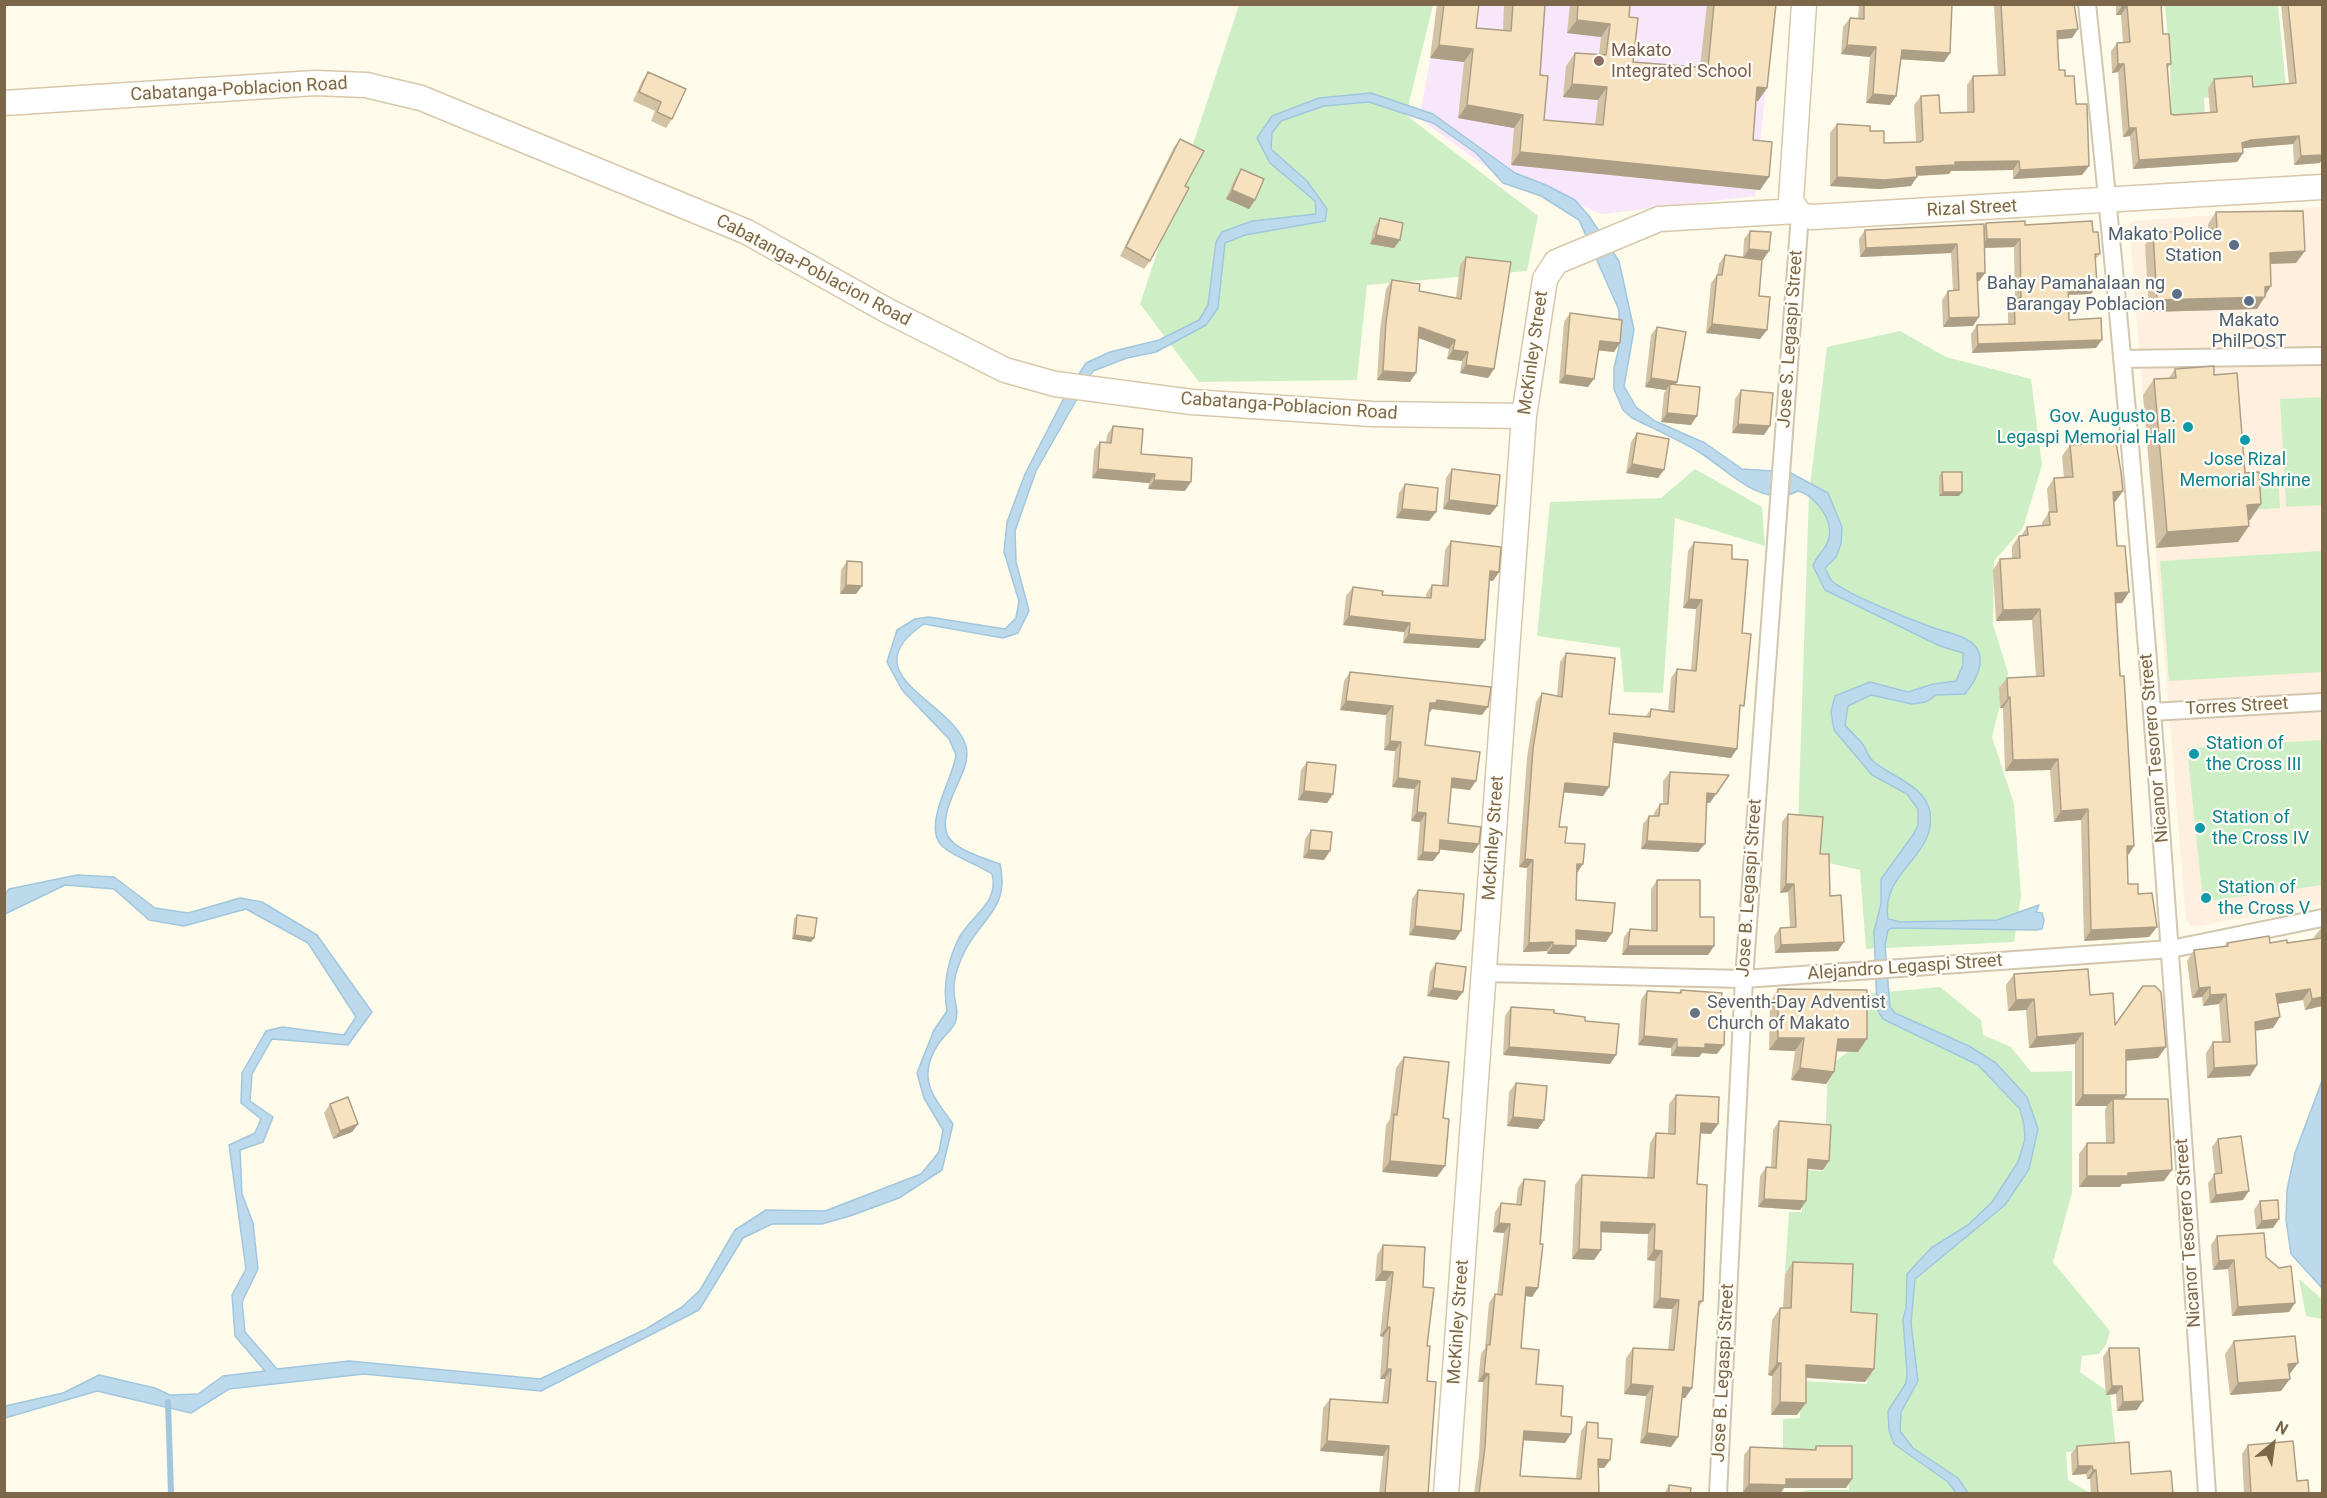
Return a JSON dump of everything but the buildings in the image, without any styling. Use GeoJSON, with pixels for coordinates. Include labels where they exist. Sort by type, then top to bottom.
{"type":"FeatureCollection","features":[{"type":"Feature","properties":{"kind":"street","name":"Jose S. Legaspi Street"},"geometry":{"type":"LineString","coordinates":[[1782,463],[1798,213],[1791,200],[1804,4]]}},
{"type":"Feature","properties":{"kind":"street","name":"Nicanor Tesorero Street"},"geometry":{"type":"LineString","coordinates":[[2087,4],[2108,201],[2152,712],[2207,1494]]}},
{"type":"Feature","properties":{"kind":"street","name":"Cabatanga-Poblacion Road"},"geometry":{"type":"LineString","coordinates":[[4,103],[315,83],[366,85],[422,98],[747,231],[886,310],[1005,370],[1055,384],[1192,402],[1372,414],[1524,416]]}},
{"type":"Feature","properties":{"kind":"street","name":"Rizal Street"},"geometry":{"type":"LineString","coordinates":[[1626,232],[1659,219],[1798,213],[1811,218],[2322,187]]}},
{"type":"Feature","properties":{"kind":"street","name":"McKinley Street"},"geometry":{"type":"LineString","coordinates":[[1446,1494],[1524,416],[1545,279],[1556,262],[1626,232]]}},
{"type":"Feature","properties":{"kind":"street"},"geometry":{"type":"LineString","coordinates":[[2122,359],[2322,356]]}},
{"type":"Feature","properties":{"kind":"street","name":"Jose B. Legaspi Street"},"geometry":{"type":"LineString","coordinates":[[1718,1494],[1744,979],[1782,463]]}},
{"type":"Feature","properties":{"kind":"street","name":"Torres Street"},"geometry":{"type":"LineString","coordinates":[[2152,712],[2322,702]]}},
{"type":"Feature","properties":{"kind":"street","name":"Alejandro Legaspi Street"},"geometry":{"type":"LineString","coordinates":[[1484,973],[1744,979],[2170,949],[2322,918]]}},
{"type":"Feature","properties":{"kind":"shaded area","name":"Makato Integrated School"},"geometry":{"type":"Polygon","coordinates":[[[1441,5],[1774,5],[1755,196],[1602,214],[1490,170],[1419,118],[1441,5]]]}},
{"type":"Feature","properties":{"kind":"shaded area"},"geometry":{"type":"Polygon","coordinates":[[[2322,207],[2322,904],[2192,927],[2186,920],[2129,224],[2134,221],[2322,207]]]}},
{"type":"Feature","properties":{"kind":"green space"},"geometry":{"type":"Polygon","coordinates":[[[1239,5],[1433,5],[1406,115],[1538,216],[1527,271],[1367,285],[1357,380],[1199,382],[1140,304],[1239,5]]]}},
{"type":"Feature","properties":{"kind":"green space"},"geometry":{"type":"Polygon","coordinates":[[[2165,5],[2278,5],[2286,88],[2204,98],[2205,117],[2171,116],[2170,62],[2165,5]]]}},
{"type":"Feature","properties":{"kind":"green space"},"geometry":{"type":"Polygon","coordinates":[[[1900,331],[1946,357],[2031,379],[2042,465],[2023,528],[1994,561],[1993,624],[2008,673],[1992,737],[2014,804],[2021,896],[2014,942],[1866,949],[1860,870],[1797,856],[1809,494],[1827,347],[1900,331]]]}},
{"type":"Feature","properties":{"kind":"green space"},"geometry":{"type":"Polygon","coordinates":[[[2322,397],[2322,505],[2286,507],[2280,399],[2322,397]]]}},
{"type":"Feature","properties":{"kind":"green space"},"geometry":{"type":"Polygon","coordinates":[[[1695,469],[1762,507],[1765,546],[1675,518],[1663,693],[1624,692],[1620,648],[1537,636],[1550,502],[1661,498],[1695,469]]]}},
{"type":"Feature","properties":{"kind":"green space"},"geometry":{"type":"Polygon","coordinates":[[[2278,473],[2280,508],[2253,510],[2251,475],[2278,473]]]}},
{"type":"Feature","properties":{"kind":"green space"},"geometry":{"type":"Polygon","coordinates":[[[2322,551],[2322,672],[2169,681],[2160,561],[2322,551]]]}},
{"type":"Feature","properties":{"kind":"green space"},"geometry":{"type":"Polygon","coordinates":[[[2322,740],[2322,885],[2203,902],[2187,748],[2322,740]]]}},
{"type":"Feature","properties":{"kind":"green space"},"geometry":{"type":"Polygon","coordinates":[[[1940,987],[1981,1020],[1983,1035],[2011,1047],[2031,1072],[2072,1071],[2072,1193],[2053,1262],[2110,1331],[2106,1345],[2099,1354],[2082,1356],[2080,1372],[2110,1393],[2116,1448],[2066,1452],[2068,1480],[2090,1493],[1797,1493],[1808,1490],[1849,1490],[1848,1453],[1783,1453],[1783,1419],[1800,1418],[1801,1381],[1867,1384],[1871,1325],[1843,1322],[1845,1274],[1785,1272],[1789,1212],[1802,1212],[1803,1170],[1824,1171],[1828,1067],[1849,1051],[1865,994],[1940,987]]]}},
{"type":"Feature","properties":{"kind":"green space"},"geometry":{"type":"Polygon","coordinates":[[[2299,1279],[2322,1299],[2322,1319],[2306,1316],[2299,1279]]]}},
{"type":"Feature","properties":{"kind":"water"},"geometry":{"type":"Polygon","coordinates":[[[1371,93],[1433,114],[1515,173],[1575,200],[1589,216],[1619,261],[1634,330],[1624,386],[1636,407],[1655,421],[1705,443],[1742,469],[1789,472],[1828,493],[1842,527],[1841,544],[1836,557],[1825,568],[1832,581],[1881,607],[1962,637],[1972,643],[1979,653],[1978,672],[1965,694],[1936,695],[1926,702],[1912,704],[1871,695],[1848,706],[1845,725],[1863,744],[1873,761],[1922,795],[1930,812],[1930,828],[1925,841],[1892,888],[1888,902],[1888,919],[1901,922],[1997,920],[2039,905],[2036,912],[2042,913],[2044,920],[2042,929],[2036,930],[1892,928],[1888,930],[1885,945],[1890,1007],[1895,1013],[1969,1046],[1996,1063],[2027,1097],[2038,1129],[2029,1169],[2005,1205],[1915,1279],[1911,1323],[1918,1381],[1901,1412],[1900,1431],[1913,1448],[1958,1478],[1968,1493],[1956,1493],[1948,1482],[1894,1444],[1889,1430],[1888,1411],[1906,1383],[1903,1319],[1906,1309],[1907,1274],[1931,1248],[1968,1225],[1992,1202],[2018,1162],[2025,1139],[2024,1125],[2020,1109],[1978,1065],[1883,1019],[1877,1009],[1874,931],[1881,904],[1881,879],[1913,835],[1918,825],[1918,809],[1907,794],[1872,775],[1834,730],[1831,712],[1835,696],[1870,682],[1908,692],[1933,684],[1956,681],[1963,665],[1963,653],[1940,646],[1825,590],[1813,566],[1829,539],[1828,521],[1819,505],[1812,499],[1798,491],[1785,495],[1771,495],[1758,491],[1733,477],[1699,452],[1632,418],[1623,410],[1614,389],[1614,368],[1619,347],[1619,310],[1579,220],[1541,196],[1503,183],[1476,153],[1433,123],[1369,102],[1324,106],[1281,121],[1272,133],[1271,149],[1307,181],[1327,209],[1325,221],[1245,235],[1225,243],[1218,308],[1206,325],[1156,352],[1127,358],[1093,371],[1036,471],[1015,531],[1016,562],[1029,611],[1018,633],[1003,638],[924,624],[903,642],[897,658],[900,673],[957,730],[966,746],[966,764],[946,815],[945,827],[948,837],[966,851],[1000,864],[1002,880],[997,904],[968,944],[960,961],[954,984],[956,1021],[937,1046],[928,1068],[928,1078],[934,1096],[953,1124],[942,1170],[899,1198],[850,1216],[822,1224],[772,1224],[743,1238],[699,1310],[541,1391],[364,1374],[229,1389],[191,1413],[97,1391],[5,1418],[5,1406],[63,1393],[99,1375],[155,1388],[170,1395],[198,1394],[223,1376],[265,1371],[235,1336],[232,1295],[246,1269],[229,1145],[255,1133],[261,1119],[241,1103],[242,1073],[266,1031],[282,1027],[344,1035],[356,1017],[308,943],[246,909],[184,926],[149,920],[114,889],[65,885],[5,914],[4,895],[9,889],[77,875],[114,877],[155,908],[188,913],[240,898],[262,902],[317,935],[372,1012],[348,1045],[272,1039],[252,1074],[250,1101],[273,1117],[263,1142],[240,1150],[242,1194],[253,1223],[258,1269],[242,1302],[245,1332],[277,1369],[349,1361],[540,1379],[646,1329],[682,1307],[700,1290],[735,1230],[766,1210],[825,1211],[921,1174],[939,1152],[943,1130],[924,1098],[917,1073],[934,1030],[947,1011],[948,967],[957,942],[987,903],[993,885],[992,874],[948,851],[937,838],[935,828],[937,815],[956,755],[949,739],[902,690],[887,662],[897,630],[915,619],[929,617],[1005,629],[1016,618],[1019,601],[1004,552],[1007,522],[1025,474],[1065,396],[1086,363],[1110,352],[1159,340],[1199,320],[1208,305],[1216,242],[1222,232],[1252,221],[1316,214],[1315,201],[1270,163],[1257,138],[1272,116],[1319,98],[1371,93]]]}},
{"type":"Feature","properties":{"kind":"water"},"geometry":{"type":"Polygon","coordinates":[[[2322,1081],[2322,1288],[2291,1254],[2286,1220],[2287,1190],[2295,1153],[2322,1081]]]}},
{"type":"Feature","properties":{"kind":"waterway"},"geometry":{"type":"LineString","coordinates":[[168,1402],[171,1494]]}},
{"type":"Feature","properties":{"kind":"place","name":"Makato Integrated School"},"geometry":{"type":"Point","coordinates":[1599,61]}},
{"type":"Feature","properties":{"kind":"place","name":"Makato Police Station"},"geometry":{"type":"Point","coordinates":[2234,245]}},
{"type":"Feature","properties":{"kind":"place","name":"Bahay Pamahalaan ng Barangay Poblacion"},"geometry":{"type":"Point","coordinates":[2177,294]}},
{"type":"Feature","properties":{"kind":"place","name":"Makato PhilPOST"},"geometry":{"type":"Point","coordinates":[2249,301]}},
{"type":"Feature","properties":{"kind":"place","name":"Gov. Augusto B. Legaspi Memorial Hall"},"geometry":{"type":"Point","coordinates":[2188,427]}},
{"type":"Feature","properties":{"kind":"place","name":"Jose Rizal Memorial Shrine"},"geometry":{"type":"Point","coordinates":[2245,440]}},
{"type":"Feature","properties":{"kind":"place","name":"Station of the Cross III"},"geometry":{"type":"Point","coordinates":[2194,754]}},
{"type":"Feature","properties":{"kind":"place","name":"Station of the Cross IV"},"geometry":{"type":"Point","coordinates":[2200,828]}},
{"type":"Feature","properties":{"kind":"place","name":"Station of the Cross V"},"geometry":{"type":"Point","coordinates":[2206,898]}},
{"type":"Feature","properties":{"kind":"place","name":"Seventh-Day Adventist Church of Makato"},"geometry":{"type":"Point","coordinates":[1695,1013]}}]}
